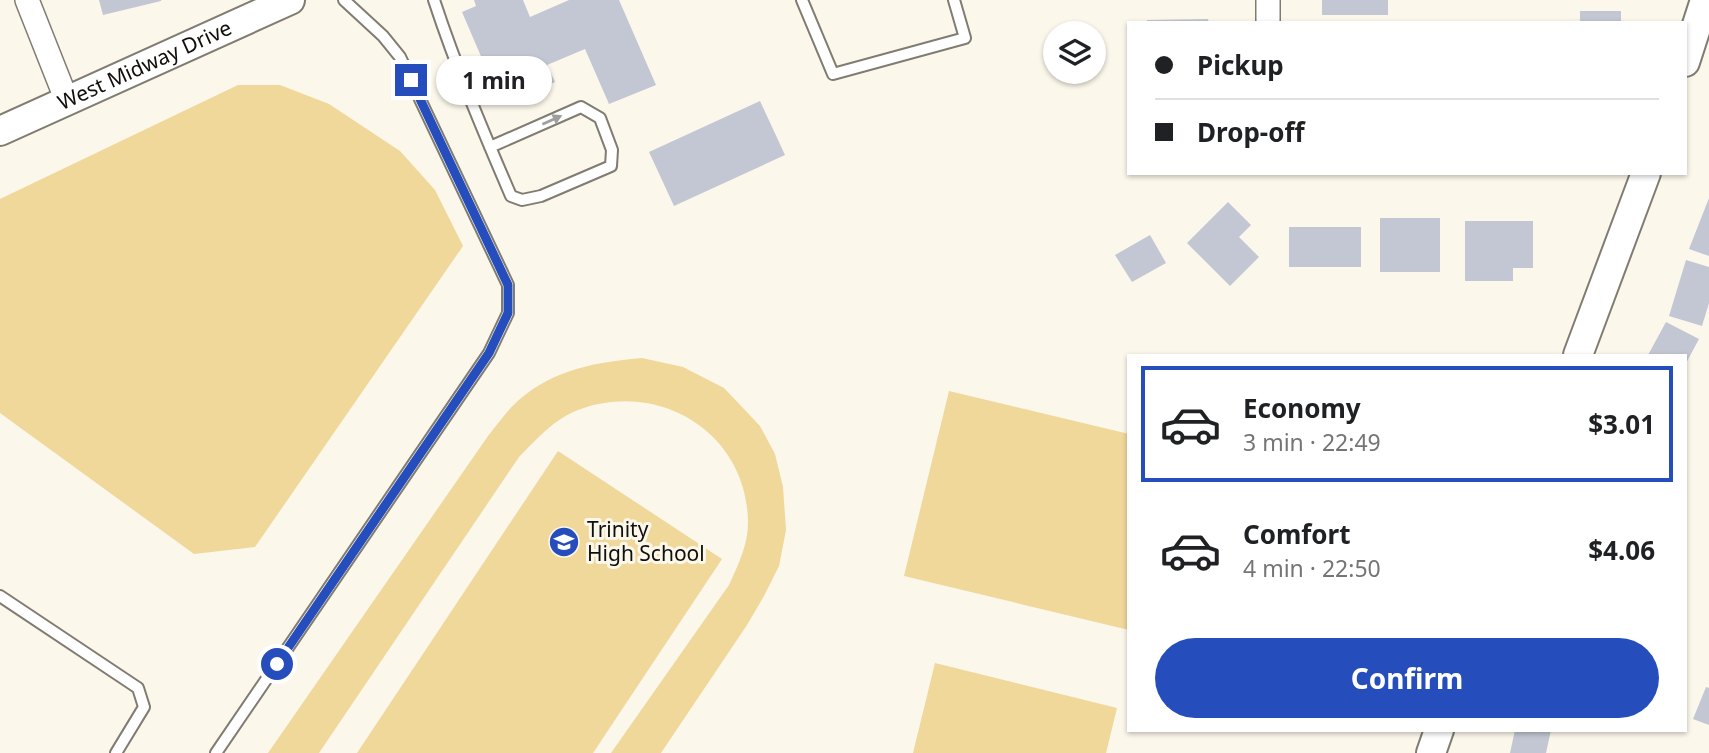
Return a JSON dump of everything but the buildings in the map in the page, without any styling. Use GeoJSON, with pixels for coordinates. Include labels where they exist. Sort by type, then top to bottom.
{"type":"FeatureCollection","features":[{"type":"Feature","properties":{"kind":"street"},"geometry":{"type":"LineString","coordinates":[[27,0],[67,102]]}},
{"type":"Feature","properties":{"kind":"street","name":"West Midway Drive"},"geometry":{"type":"LineString","coordinates":[[0,131],[290,0]]}},
{"type":"Feature","properties":{"kind":"street"},"geometry":{"type":"LineString","coordinates":[[1268,0],[1268,21]]}},
{"type":"Feature","properties":{"kind":"street"},"geometry":{"type":"LineString","coordinates":[[1687,56],[1705,0]]}},
{"type":"Feature","properties":{"kind":"street"},"geometry":{"type":"LineString","coordinates":[[1578,354],[1645,175]]}},
{"type":"Feature","properties":{"kind":"street"},"geometry":{"type":"LineString","coordinates":[[1431,753],[1437,732]]}},
{"type":"Feature","properties":{"kind":"lane"},"geometry":{"type":"LineString","coordinates":[[216,753],[475,375],[508,313],[508,285],[400,57],[383,36],[344,0]]}},
{"type":"Feature","properties":{"kind":"lane"},"geometry":{"type":"LineString","coordinates":[[434,0],[453,58],[490,147],[511,196],[522,200],[541,196],[611,166],[612,150],[600,118],[581,107],[490,147]]}},
{"type":"Feature","properties":{"kind":"lane"},"geometry":{"type":"LineString","coordinates":[[802,0],[833,74],[965,38],[954,0]]}},
{"type":"Feature","properties":{"kind":"lane"},"geometry":{"type":"LineString","coordinates":[[0,596],[138,688],[144,707],[116,753]]}},
{"type":"Feature","properties":{"kind":"shaded area"},"geometry":{"type":"Polygon","coordinates":[[[238,85],[280,85],[329,104],[400,151],[435,190],[463,246],[255,547],[194,554],[0,413],[0,199],[238,85]]]}},
{"type":"Feature","properties":{"kind":"shaded area"},"geometry":{"type":"Polygon","coordinates":[[[642,358],[683,367],[724,388],[760,426],[775,454],[783,487],[786,530],[779,566],[764,596],[661,753],[611,753],[729,585],[748,531],[744,491],[733,463],[716,440],[694,422],[668,409],[639,402],[609,402],[569,414],[553,424],[519,457],[319,753],[268,753],[488,436],[511,407],[533,389],[562,374],[593,365],[642,358]]]}},
{"type":"Feature","properties":{"kind":"shaded area"},"geometry":{"type":"Polygon","coordinates":[[[949,391],[1127,434],[1127,630],[904,576],[949,391]]]}},
{"type":"Feature","properties":{"kind":"shaded area"},"geometry":{"type":"Polygon","coordinates":[[[558,451],[722,559],[593,753],[357,753],[558,451]]]}},
{"type":"Feature","properties":{"kind":"shaded area"},"geometry":{"type":"Polygon","coordinates":[[[935,663],[1117,708],[1106,753],[913,753],[935,663]]]}},
{"type":"Feature","properties":{"kind":"place","name":"Trinity High School"},"geometry":{"type":"Point","coordinates":[564,542]}},
{"type":"Feature","properties":{"kind":"route"},"geometry":{"type":"LineString","coordinates":[[277,664],[489,353],[508,313],[508,285],[411,80]]}}]}
